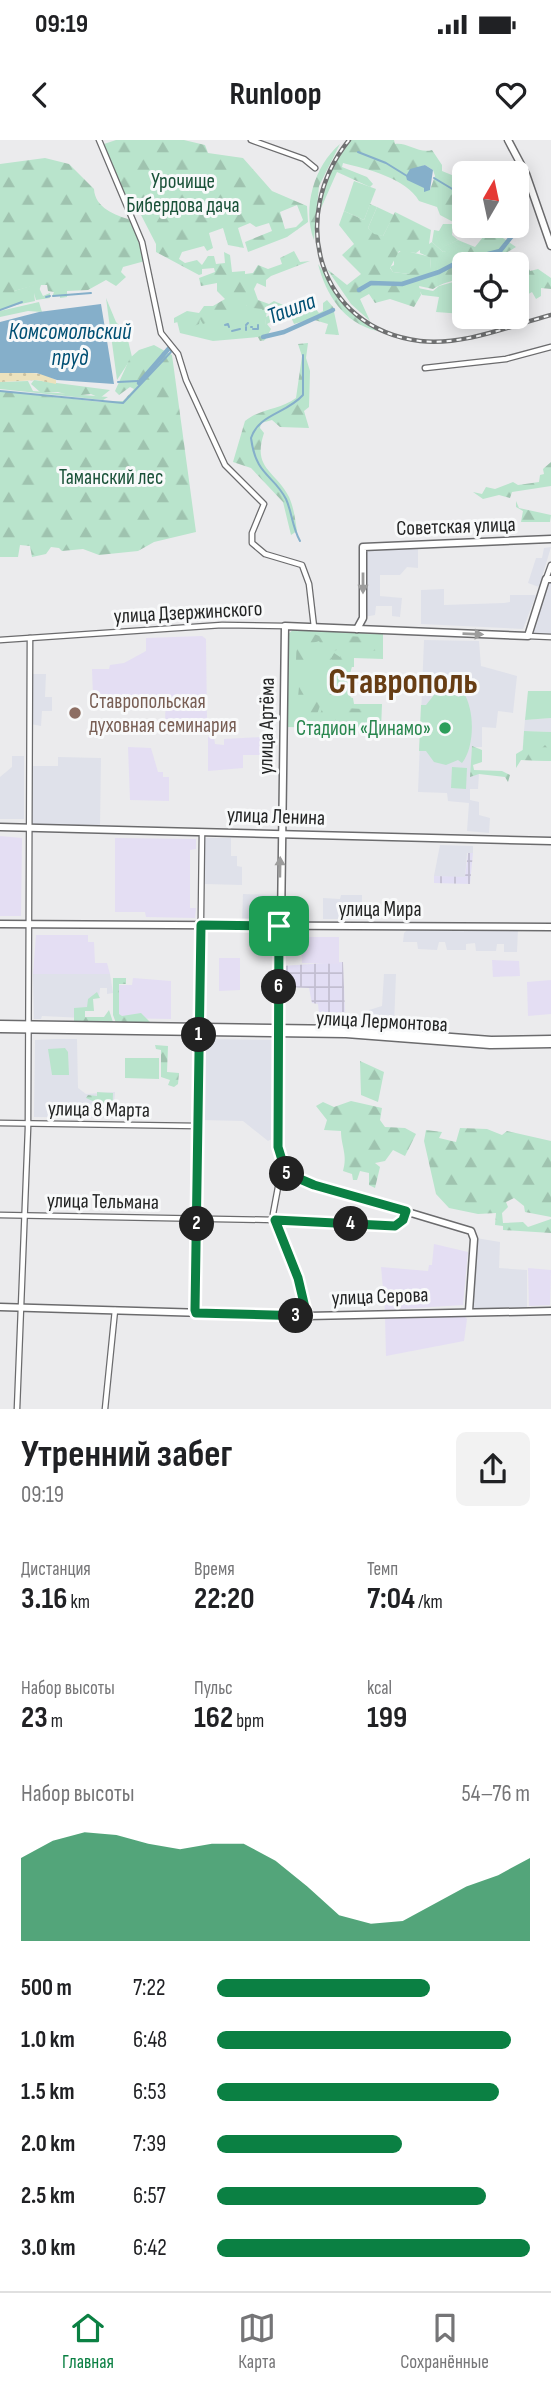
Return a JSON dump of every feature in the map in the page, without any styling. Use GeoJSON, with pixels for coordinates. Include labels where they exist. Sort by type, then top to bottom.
{"type":"FeatureCollection","features":[{"type":"Feature","properties":{"kind":"main road"},"geometry":{"type":"LineString","coordinates":[[508,140],[526,174],[551,246]]}},
{"type":"Feature","properties":{"kind":"main road","name":"Советская улица"},"geometry":{"type":"LineString","coordinates":[[363,618],[363,547],[551,540]]}},
{"type":"Feature","properties":{"kind":"main road"},"geometry":{"type":"LineString","coordinates":[[528,636],[548,579]]}},
{"type":"Feature","properties":{"kind":"main road"},"geometry":{"type":"LineString","coordinates":[[357,629],[362,625],[363,618]]}},
{"type":"Feature","properties":{"kind":"main road"},"geometry":{"type":"LineString","coordinates":[[363,618],[366,627],[377,630]]}},
{"type":"Feature","properties":{"kind":"main road","name":"улица Дзержинского"},"geometry":{"type":"LineString","coordinates":[[285,626],[528,636]]}},
{"type":"Feature","properties":{"kind":"main road","name":"улица Артёма"},"geometry":{"type":"LineString","coordinates":[[281,1165],[279,926],[285,626]]}},
{"type":"Feature","properties":{"kind":"main road","name":"улица Ленина"},"geometry":{"type":"LineString","coordinates":[[0,827],[551,841]]}},
{"type":"Feature","properties":{"kind":"main road","name":"улица Мира"},"geometry":{"type":"LineString","coordinates":[[0,924],[551,927]]}},
{"type":"Feature","properties":{"kind":"main road","name":"улица Лермонтова"},"geometry":{"type":"LineString","coordinates":[[0,1024],[29,1028]]}},
{"type":"Feature","properties":{"kind":"main road","name":"улица Лермонтова"},"geometry":{"type":"LineString","coordinates":[[0,1030],[29,1028],[279,1031],[490,1045],[551,1042]]}},
{"type":"Feature","properties":{"kind":"main road"},"geometry":{"type":"LineString","coordinates":[[281,1165],[294,1178],[462,1226],[474,1235],[469,1311]]}},
{"type":"Feature","properties":{"kind":"main road","name":"улица Серова"},"geometry":{"type":"LineString","coordinates":[[0,1307],[307,1316],[551,1311]]}},
{"type":"Feature","properties":{"kind":"street"},"geometry":{"type":"LineString","coordinates":[[99,140],[142,242],[162,334],[178,354],[186,380],[225,465],[264,504],[252,533],[253,543],[265,554],[302,565],[309,584],[314,627]]}},
{"type":"Feature","properties":{"kind":"street"},"geometry":{"type":"LineString","coordinates":[[251,140],[304,159],[314,168]]}},
{"type":"Feature","properties":{"kind":"street"},"geometry":{"type":"LineString","coordinates":[[425,368],[506,359],[551,347]]}},
{"type":"Feature","properties":{"kind":"street"},"geometry":{"type":"LineString","coordinates":[[548,579],[551,565]]}},
{"type":"Feature","properties":{"kind":"street","name":"улица Дзержинского"},"geometry":{"type":"LineString","coordinates":[[0,640],[222,625],[285,626]]}},
{"type":"Feature","properties":{"kind":"street","name":"улица Дзержинского"},"geometry":{"type":"LineString","coordinates":[[528,636],[551,638]]}},
{"type":"Feature","properties":{"kind":"street"},"geometry":{"type":"LineString","coordinates":[[17,1409],[30,1124],[30,638]]}},
{"type":"Feature","properties":{"kind":"street"},"geometry":{"type":"LineString","coordinates":[[196,1313],[198,1219],[195,1126],[202,831]]}},
{"type":"Feature","properties":{"kind":"street","name":"улица 8 Марта"},"geometry":{"type":"LineString","coordinates":[[0,1123],[195,1126]]}},
{"type":"Feature","properties":{"kind":"street"},"geometry":{"type":"LineString","coordinates":[[281,1165],[273,1214],[298,1278],[307,1316]]}},
{"type":"Feature","properties":{"kind":"street","name":"улица Тельмана"},"geometry":{"type":"LineString","coordinates":[[0,1215],[275,1220],[395,1226],[403,1220],[406,1211]]}},
{"type":"Feature","properties":{"kind":"street"},"geometry":{"type":"LineString","coordinates":[[105,1409],[115,1310]]}},
{"type":"Feature","properties":{"kind":"shaded area"},"geometry":{"type":"Polygon","coordinates":[[[418,547],[418,568],[407,567],[400,575],[380,575],[380,596],[402,598],[400,617],[392,616],[392,606],[376,606],[375,615],[364,617],[365,550],[418,547]]]}},
{"type":"Feature","properties":{"kind":"shaded area"},"geometry":{"type":"Polygon","coordinates":[[[551,547],[539,587],[528,583],[536,558],[542,558],[544,548],[551,547]]]}},
{"type":"Feature","properties":{"kind":"shaded area"},"geometry":{"type":"Polygon","coordinates":[[[551,581],[551,635],[535,634],[532,630],[546,582],[551,581]]]}},
{"type":"Feature","properties":{"kind":"shaded area"},"geometry":{"type":"Polygon","coordinates":[[[444,589],[444,605],[504,603],[510,602],[510,595],[536,595],[523,629],[421,624],[421,590],[444,589]]]}},
{"type":"Feature","properties":{"kind":"shaded area"},"geometry":{"type":"Polygon","coordinates":[[[202,636],[206,639],[207,721],[165,721],[166,695],[93,696],[92,669],[109,669],[110,665],[124,663],[146,651],[146,638],[202,636]]]}},
{"type":"Feature","properties":{"kind":"shaded area"},"geometry":{"type":"Polygon","coordinates":[[[424,640],[479,641],[481,666],[517,676],[513,713],[498,711],[496,728],[482,727],[482,747],[472,747],[471,773],[479,774],[478,789],[470,789],[470,800],[479,802],[479,815],[490,818],[489,833],[467,831],[469,803],[448,801],[447,793],[418,792],[424,640]]]}},
{"type":"Feature","properties":{"kind":"shaded area"},"geometry":{"type":"Polygon","coordinates":[[[31,674],[46,674],[45,697],[52,697],[52,711],[42,711],[41,726],[31,724],[31,674]]]}},
{"type":"Feature","properties":{"kind":"shaded area"},"geometry":{"type":"Polygon","coordinates":[[[551,718],[551,732],[524,731],[525,720],[551,718]]]}},
{"type":"Feature","properties":{"kind":"shaded area"},"geometry":{"type":"Polygon","coordinates":[[[208,737],[214,737],[215,744],[224,745],[224,739],[261,737],[261,755],[243,755],[243,768],[208,771],[208,737]]]}},
{"type":"Feature","properties":{"kind":"shaded area"},"geometry":{"type":"Polygon","coordinates":[[[128,747],[151,748],[158,772],[163,772],[163,777],[169,777],[169,801],[130,800],[128,747]]]}},
{"type":"Feature","properties":{"kind":"shaded area"},"geometry":{"type":"Polygon","coordinates":[[[12,756],[24,756],[24,819],[0,819],[0,777],[12,767],[12,756]]]}},
{"type":"Feature","properties":{"kind":"shaded area"},"geometry":{"type":"Polygon","coordinates":[[[58,757],[101,758],[100,828],[30,825],[30,766],[58,766],[58,757]]]}},
{"type":"Feature","properties":{"kind":"shaded area"},"geometry":{"type":"Polygon","coordinates":[[[0,836],[22,838],[21,916],[0,916],[0,836]]]}},
{"type":"Feature","properties":{"kind":"shaded area"},"geometry":{"type":"Polygon","coordinates":[[[115,838],[196,839],[196,849],[190,850],[190,908],[196,908],[195,918],[146,917],[145,912],[115,912],[115,838]]]}},
{"type":"Feature","properties":{"kind":"shaded area"},"geometry":{"type":"Polygon","coordinates":[[[205,838],[231,838],[231,856],[237,856],[237,866],[242,867],[242,885],[205,884],[205,838]]]}},
{"type":"Feature","properties":{"kind":"shaded area"},"geometry":{"type":"Polygon","coordinates":[[[440,845],[473,846],[473,853],[467,853],[465,878],[434,876],[440,845]]]}},
{"type":"Feature","properties":{"kind":"shaded area"},"geometry":{"type":"Polygon","coordinates":[[[468,853],[473,853],[470,884],[434,883],[434,876],[465,877],[468,853]]]}},
{"type":"Feature","properties":{"kind":"shaded area"},"geometry":{"type":"Polygon","coordinates":[[[243,894],[277,895],[276,922],[242,924],[243,894]]]}},
{"type":"Feature","properties":{"kind":"shaded area"},"geometry":{"type":"Polygon","coordinates":[[[341,895],[362,895],[362,919],[323,919],[323,898],[340,899],[341,895]]]}},
{"type":"Feature","properties":{"kind":"shaded area"},"geometry":{"type":"Polygon","coordinates":[[[408,929],[518,929],[517,952],[504,952],[504,944],[497,944],[496,951],[476,951],[475,943],[466,944],[466,950],[447,950],[445,942],[439,942],[437,950],[418,949],[417,942],[403,942],[404,933],[408,929]]]}},
{"type":"Feature","properties":{"kind":"shaded area"},"geometry":{"type":"Polygon","coordinates":[[[36,935],[88,935],[88,942],[94,942],[95,963],[107,963],[110,974],[33,974],[36,935]]]}},
{"type":"Feature","properties":{"kind":"shaded area"},"geometry":{"type":"Polygon","coordinates":[[[301,937],[339,937],[339,964],[302,963],[301,937]]]}},
{"type":"Feature","properties":{"kind":"shaded area"},"geometry":{"type":"Polygon","coordinates":[[[219,958],[240,958],[240,990],[219,991],[219,958]]]}},
{"type":"Feature","properties":{"kind":"shaded area"},"geometry":{"type":"Polygon","coordinates":[[[492,960],[519,961],[520,976],[493,977],[492,960]]]}},
{"type":"Feature","properties":{"kind":"shaded area"},"geometry":{"type":"Polygon","coordinates":[[[343,962],[345,1012],[319,1013],[318,1004],[312,1003],[309,988],[282,987],[281,966],[343,962]]]}},
{"type":"Feature","properties":{"kind":"shaded area"},"geometry":{"type":"Polygon","coordinates":[[[33,974],[110,974],[113,993],[107,994],[107,988],[100,988],[99,998],[93,998],[91,1007],[84,1009],[84,1018],[42,1016],[41,1019],[34,1019],[33,974]]]}},
{"type":"Feature","properties":{"kind":"shaded area"},"geometry":{"type":"Polygon","coordinates":[[[384,974],[396,974],[394,1025],[367,1023],[369,1010],[382,1006],[384,974]]]}},
{"type":"Feature","properties":{"kind":"shaded area"},"geometry":{"type":"Polygon","coordinates":[[[133,978],[171,981],[171,1019],[116,1018],[116,985],[132,985],[133,978]]]}},
{"type":"Feature","properties":{"kind":"shaded area"},"geometry":{"type":"Polygon","coordinates":[[[551,980],[551,1014],[528,1016],[527,982],[551,980]]]}},
{"type":"Feature","properties":{"kind":"shaded area"},"geometry":{"type":"Polygon","coordinates":[[[77,1039],[78,1088],[86,1094],[115,1092],[113,1118],[34,1117],[35,1040],[77,1039]]]}},
{"type":"Feature","properties":{"kind":"shaded area"},"geometry":{"type":"Polygon","coordinates":[[[204,1039],[275,1040],[274,1138],[268,1141],[243,1121],[201,1120],[204,1039]]]}},
{"type":"Feature","properties":{"kind":"shaded area"},"geometry":{"type":"Polygon","coordinates":[[[476,1238],[500,1242],[499,1268],[527,1270],[527,1309],[473,1308],[476,1238]]]}},
{"type":"Feature","properties":{"kind":"shaded area"},"geometry":{"type":"Polygon","coordinates":[[[434,1244],[468,1252],[463,1305],[385,1310],[381,1267],[428,1271],[429,1265],[432,1265],[434,1244]]]}},
{"type":"Feature","properties":{"kind":"shaded area"},"geometry":{"type":"Polygon","coordinates":[[[528,1268],[551,1270],[550,1305],[529,1306],[528,1268]]]}},
{"type":"Feature","properties":{"kind":"shaded area"},"geometry":{"type":"Polygon","coordinates":[[[463,1315],[467,1319],[464,1341],[386,1356],[385,1317],[463,1315]]]}},
{"type":"Feature","properties":{"kind":"green space","name":"Урочище Бибердова дача"},"geometry":{"type":"Polygon","coordinates":[[[116,140],[184,140],[205,145],[208,153],[243,158],[272,191],[307,206],[308,222],[287,237],[248,252],[245,242],[272,231],[269,223],[256,227],[250,223],[238,228],[244,248],[228,245],[223,228],[209,233],[213,248],[207,251],[204,246],[182,252],[179,259],[185,263],[197,260],[202,265],[208,256],[214,256],[216,264],[225,263],[224,252],[230,255],[232,272],[245,271],[245,274],[253,273],[258,265],[268,269],[282,264],[280,258],[294,251],[300,262],[310,261],[271,276],[266,280],[266,287],[257,283],[254,289],[258,300],[269,304],[274,301],[290,308],[314,307],[319,313],[323,311],[323,303],[327,300],[333,307],[339,335],[325,334],[328,324],[311,319],[294,324],[291,317],[278,314],[276,319],[267,324],[271,329],[265,340],[260,341],[258,337],[264,334],[266,317],[272,314],[264,314],[261,323],[262,309],[253,308],[246,313],[247,305],[239,312],[204,315],[202,317],[208,322],[203,324],[200,319],[199,324],[187,329],[184,327],[190,319],[174,323],[174,318],[187,311],[199,313],[204,306],[213,306],[225,299],[217,291],[217,283],[201,286],[199,278],[215,272],[214,268],[202,269],[202,274],[199,275],[156,252],[156,244],[140,213],[133,214],[104,144],[116,140]],[[297,205],[280,212],[285,229],[296,227],[303,220],[297,205]]]}},
{"type":"Feature","properties":{"kind":"green space"},"geometry":{"type":"Polygon","coordinates":[[[351,140],[394,140],[395,144],[432,150],[442,165],[442,171],[452,175],[452,221],[440,215],[437,207],[419,201],[396,180],[343,163],[342,167],[367,177],[373,184],[370,187],[337,172],[318,215],[329,172],[351,140]],[[425,165],[414,170],[416,182],[430,190],[435,176],[433,170],[425,165]]]}},
{"type":"Feature","properties":{"kind":"green space"},"geometry":{"type":"Polygon","coordinates":[[[340,144],[319,186],[314,240],[309,215],[313,188],[323,164],[340,144]]]}},
{"type":"Feature","properties":{"kind":"green space"},"geometry":{"type":"Polygon","coordinates":[[[45,158],[69,164],[94,189],[102,206],[131,220],[145,261],[123,267],[121,272],[126,277],[116,286],[106,280],[88,290],[67,291],[67,297],[60,298],[60,295],[52,297],[54,292],[48,291],[47,285],[41,285],[39,291],[36,285],[14,291],[19,299],[16,305],[0,310],[0,164],[45,158]]]}},
{"type":"Feature","properties":{"kind":"green space"},"geometry":{"type":"Polygon","coordinates":[[[354,181],[376,189],[364,220],[344,211],[354,181]]]}},
{"type":"Feature","properties":{"kind":"green space"},"geometry":{"type":"Polygon","coordinates":[[[370,204],[377,207],[368,228],[374,234],[383,236],[395,212],[431,230],[429,244],[432,242],[443,252],[446,251],[445,246],[458,240],[475,247],[482,238],[503,238],[516,247],[507,252],[452,252],[452,281],[433,289],[419,286],[421,295],[414,307],[390,299],[375,303],[369,294],[360,299],[370,321],[351,304],[327,269],[347,285],[361,274],[342,255],[354,244],[339,225],[344,211],[364,220],[370,204]],[[420,250],[416,253],[399,251],[390,268],[393,272],[409,274],[415,268],[430,269],[431,258],[420,253],[420,250]]]}},
{"type":"Feature","properties":{"kind":"green space"},"geometry":{"type":"Polygon","coordinates":[[[377,207],[394,215],[383,236],[374,235],[368,228],[377,207]]]}},
{"type":"Feature","properties":{"kind":"green space"},"geometry":{"type":"Polygon","coordinates":[[[443,224],[452,224],[452,238],[458,240],[446,246],[447,251],[443,252],[432,242],[434,230],[439,231],[443,224]]]}},
{"type":"Feature","properties":{"kind":"green space"},"geometry":{"type":"Polygon","coordinates":[[[402,250],[431,257],[430,269],[409,274],[393,272],[390,267],[394,265],[394,256],[402,250]]]}},
{"type":"Feature","properties":{"kind":"green space"},"geometry":{"type":"Polygon","coordinates":[[[318,264],[347,307],[377,331],[355,322],[338,306],[331,297],[318,264]]]}},
{"type":"Feature","properties":{"kind":"green space"},"geometry":{"type":"Polygon","coordinates":[[[529,269],[538,269],[551,278],[551,289],[541,288],[541,296],[536,299],[532,292],[529,294],[529,269]]]}},
{"type":"Feature","properties":{"kind":"green space"},"geometry":{"type":"Polygon","coordinates":[[[452,282],[452,313],[436,312],[439,297],[422,295],[418,288],[433,291],[452,282]]]}},
{"type":"Feature","properties":{"kind":"green space"},"geometry":{"type":"Polygon","coordinates":[[[37,284],[43,296],[50,293],[50,298],[36,300],[34,293],[35,301],[16,305],[14,291],[37,284]]]}},
{"type":"Feature","properties":{"kind":"green space"},"geometry":{"type":"Polygon","coordinates":[[[106,298],[116,322],[126,332],[132,357],[117,380],[106,298]]]}},
{"type":"Feature","properties":{"kind":"green space"},"geometry":{"type":"Polygon","coordinates":[[[39,302],[42,312],[28,311],[0,317],[0,311],[39,302]]]}},
{"type":"Feature","properties":{"kind":"green space"},"geometry":{"type":"Polygon","coordinates":[[[243,305],[267,307],[264,341],[258,337],[213,341],[180,333],[177,321],[243,305]]]}},
{"type":"Feature","properties":{"kind":"green space"},"geometry":{"type":"Polygon","coordinates":[[[308,343],[306,358],[310,371],[309,407],[304,411],[309,428],[280,427],[272,420],[261,423],[260,428],[264,433],[261,445],[263,462],[292,505],[297,531],[291,535],[283,502],[251,468],[233,462],[245,421],[296,398],[302,356],[298,344],[308,343]]]}},
{"type":"Feature","properties":{"kind":"green space","name":"Таманский лес"},"geometry":{"type":"Polygon","coordinates":[[[154,345],[172,355],[196,532],[154,542],[138,551],[99,555],[83,549],[62,551],[51,547],[46,554],[32,557],[30,546],[20,545],[18,557],[0,557],[0,391],[101,402],[123,401],[134,389],[130,387],[119,395],[115,391],[130,358],[139,350],[154,345]]]}},
{"type":"Feature","properties":{"kind":"green space"},"geometry":{"type":"Polygon","coordinates":[[[34,380],[110,390],[100,398],[91,394],[72,396],[58,392],[40,392],[31,384],[34,380]]]}},
{"type":"Feature","properties":{"kind":"green space"},"geometry":{"type":"Polygon","coordinates":[[[28,381],[33,391],[108,397],[103,400],[0,389],[0,382],[28,381]]]}},
{"type":"Feature","properties":{"kind":"green space"},"geometry":{"type":"Polygon","coordinates":[[[551,462],[551,486],[512,492],[510,498],[499,495],[483,499],[473,492],[482,494],[486,487],[495,489],[513,482],[518,485],[539,482],[540,475],[544,474],[543,469],[551,462]]]}},
{"type":"Feature","properties":{"kind":"green space"},"geometry":{"type":"Polygon","coordinates":[[[516,501],[519,508],[551,515],[550,522],[521,522],[523,511],[516,507],[516,501]]]}},
{"type":"Feature","properties":{"kind":"green space"},"geometry":{"type":"Polygon","coordinates":[[[294,629],[383,634],[383,659],[354,658],[354,667],[350,667],[349,697],[353,698],[354,704],[382,704],[381,729],[286,727],[287,635],[294,629]]]}},
{"type":"Feature","properties":{"kind":"green space"},"geometry":{"type":"Polygon","coordinates":[[[311,633],[322,637],[335,637],[337,650],[329,652],[331,658],[334,653],[340,657],[347,636],[382,638],[380,650],[369,651],[368,639],[365,650],[350,653],[354,662],[349,684],[353,705],[345,708],[380,710],[380,724],[368,723],[367,715],[365,723],[354,723],[351,720],[349,724],[340,722],[339,698],[336,702],[336,720],[330,720],[332,724],[327,723],[327,707],[324,724],[304,722],[318,719],[323,707],[321,703],[316,717],[312,717],[311,713],[296,718],[299,687],[318,689],[318,697],[329,697],[328,692],[331,690],[331,671],[335,663],[331,659],[332,665],[325,668],[322,661],[313,660],[322,658],[326,652],[319,641],[313,643],[315,649],[310,651],[312,659],[309,665],[296,661],[297,634],[311,633]]]}},
{"type":"Feature","properties":{"kind":"green space"},"geometry":{"type":"Polygon","coordinates":[[[528,691],[551,691],[551,718],[525,720],[528,691]]]}},
{"type":"Feature","properties":{"kind":"green space","name":"Стадион «Динамо»"},"geometry":{"type":"Polygon","coordinates":[[[447,692],[459,697],[463,692],[470,708],[472,728],[469,748],[462,763],[458,760],[446,765],[434,762],[426,751],[419,751],[421,705],[426,705],[434,695],[447,692]]]}},
{"type":"Feature","properties":{"kind":"green space"},"geometry":{"type":"Polygon","coordinates":[[[524,731],[551,732],[551,761],[522,760],[524,731]]]}},
{"type":"Feature","properties":{"kind":"green space"},"geometry":{"type":"Polygon","coordinates":[[[528,745],[539,745],[539,751],[545,745],[551,752],[551,761],[521,760],[516,768],[516,754],[526,748],[531,752],[528,745]]]}},
{"type":"Feature","properties":{"kind":"green space"},"geometry":{"type":"Polygon","coordinates":[[[472,746],[482,750],[482,762],[473,765],[474,770],[502,771],[510,775],[508,782],[505,777],[479,774],[470,777],[472,746]]]}},
{"type":"Feature","properties":{"kind":"green space"},"geometry":{"type":"Polygon","coordinates":[[[452,767],[467,768],[466,789],[451,788],[452,767]]]}},
{"type":"Feature","properties":{"kind":"green space"},"geometry":{"type":"Polygon","coordinates":[[[113,978],[126,978],[126,984],[119,984],[119,1014],[122,1016],[141,1013],[151,1023],[116,1023],[113,1015],[113,978]]]}},
{"type":"Feature","properties":{"kind":"green space"},"geometry":{"type":"Polygon","coordinates":[[[97,992],[100,998],[93,999],[94,1011],[85,1011],[85,1017],[104,1017],[109,1010],[113,1022],[74,1023],[74,1008],[87,1007],[88,999],[97,992]]]}},
{"type":"Feature","properties":{"kind":"green space"},"geometry":{"type":"Polygon","coordinates":[[[155,1045],[168,1046],[167,1072],[179,1073],[178,1084],[174,1087],[168,1085],[170,1080],[161,1077],[161,1050],[156,1049],[155,1045]]]}},
{"type":"Feature","properties":{"kind":"green space"},"geometry":{"type":"Polygon","coordinates":[[[65,1048],[68,1052],[69,1075],[52,1075],[48,1049],[65,1048]]]}},
{"type":"Feature","properties":{"kind":"green space"},"geometry":{"type":"Polygon","coordinates":[[[125,1058],[159,1058],[159,1079],[125,1078],[125,1058]]]}},
{"type":"Feature","properties":{"kind":"green space"},"geometry":{"type":"Polygon","coordinates":[[[360,1061],[384,1072],[378,1102],[361,1095],[360,1061]]]}},
{"type":"Feature","properties":{"kind":"green space"},"geometry":{"type":"Polygon","coordinates":[[[97,1092],[113,1093],[112,1117],[109,1117],[109,1110],[100,1110],[99,1104],[86,1098],[88,1095],[97,1096],[97,1092]]]}},
{"type":"Feature","properties":{"kind":"green space"},"geometry":{"type":"Polygon","coordinates":[[[351,1101],[382,1108],[380,1120],[385,1127],[405,1128],[416,1134],[405,1156],[393,1150],[385,1161],[375,1163],[380,1167],[375,1188],[369,1185],[369,1173],[360,1171],[357,1180],[353,1180],[352,1174],[343,1171],[345,1155],[341,1131],[324,1130],[327,1120],[316,1106],[323,1102],[334,1107],[351,1101]]]}},
{"type":"Feature","properties":{"kind":"green space"},"geometry":{"type":"Polygon","coordinates":[[[460,1128],[487,1129],[502,1135],[507,1131],[551,1141],[551,1217],[525,1212],[524,1206],[514,1198],[506,1202],[508,1207],[502,1213],[503,1223],[523,1222],[528,1227],[551,1219],[551,1233],[503,1230],[503,1226],[495,1225],[496,1213],[478,1214],[449,1208],[436,1194],[424,1141],[426,1130],[442,1132],[439,1138],[456,1142],[460,1128]]]}},
{"type":"Feature","properties":{"kind":"sand"},"geometry":{"type":"Polygon","coordinates":[[[0,373],[44,374],[56,380],[56,384],[37,380],[0,382],[0,373]]]}},
{"type":"Feature","properties":{"kind":"water"},"geometry":{"type":"Polygon","coordinates":[[[425,165],[433,170],[430,190],[424,192],[424,188],[407,180],[406,176],[410,169],[425,165]]]}},
{"type":"Feature","properties":{"kind":"water","name":"Комсомольский пруд"},"geometry":{"type":"Polygon","coordinates":[[[101,304],[114,384],[57,380],[37,373],[0,373],[0,322],[39,312],[101,304]]]}},
{"type":"Feature","properties":{"kind":"waterway"},"geometry":{"type":"LineString","coordinates":[[358,152],[386,163],[407,176]]}},
{"type":"Feature","properties":{"kind":"waterway"},"geometry":{"type":"LineString","coordinates":[[434,178],[452,189]]}},
{"type":"Feature","properties":{"kind":"waterway","name":"Ташла"},"geometry":{"type":"LineString","coordinates":[[359,290],[371,283],[402,284],[439,272],[460,261],[500,251],[510,238]]}},
{"type":"Feature","properties":{"kind":"waterway"},"geometry":{"type":"LineString","coordinates":[[53,296],[91,293]]}},
{"type":"Feature","properties":{"kind":"waterway"},"geometry":{"type":"LineString","coordinates":[[46,297],[50,296]]}},
{"type":"Feature","properties":{"kind":"waterway"},"geometry":{"type":"LineString","coordinates":[[0,310],[22,302]]}},
{"type":"Feature","properties":{"kind":"waterway","name":"Ташла"},"geometry":{"type":"LineString","coordinates":[[263,337],[284,332],[333,310]]}},
{"type":"Feature","properties":{"kind":"waterway"},"geometry":{"type":"LineString","coordinates":[[225,325],[228,324],[229,327]]}},
{"type":"Feature","properties":{"kind":"waterway"},"geometry":{"type":"LineString","coordinates":[[253,329],[258,329],[258,325]]}},
{"type":"Feature","properties":{"kind":"waterway"},"geometry":{"type":"LineString","coordinates":[[232,331],[240,329]]}},
{"type":"Feature","properties":{"kind":"waterway","name":"Ташла"},"geometry":{"type":"LineString","coordinates":[[139,383],[171,346]]}},
{"type":"Feature","properties":{"kind":"waterway","name":"Ташла"},"geometry":{"type":"LineString","coordinates":[[0,391],[123,403],[171,352],[171,347]]}},
{"type":"Feature","properties":{"kind":"waterway"},"geometry":{"type":"LineString","coordinates":[[300,541],[286,499],[261,467],[253,451],[251,438],[266,419],[303,395],[303,355]]}},
{"type":"Feature","properties":{"kind":"waterway"},"geometry":{"type":"LineString","coordinates":[[118,382],[138,381]]}},
{"type":"Feature","properties":{"kind":"railway"},"geometry":{"type":"LineString","coordinates":[[349,140],[330,170],[320,202],[317,234],[323,264],[336,292],[356,315],[385,332],[436,342],[470,338],[551,315]]}},
{"type":"Feature","properties":{"kind":"place","name":"Ставропольская духовная семинария"},"geometry":{"type":"Point","coordinates":[75,713]}},
{"type":"Feature","properties":{"kind":"place","name":"Стадион «Динамо»"},"geometry":{"type":"Point","coordinates":[445,728]}},
{"type":"Feature","properties":{"kind":"district","name":"Ставрополь"},"geometry":{"type":"Point","coordinates":[403,681]}},
{"type":"Feature","properties":{"kind":"route"},"geometry":{"type":"LineString","coordinates":[[201,925],[279,926],[278,1147],[282,1166],[286,1173],[294,1178],[406,1211],[403,1220],[395,1226],[275,1220],[298,1278],[307,1316],[196,1313],[201,925]]}}]}
